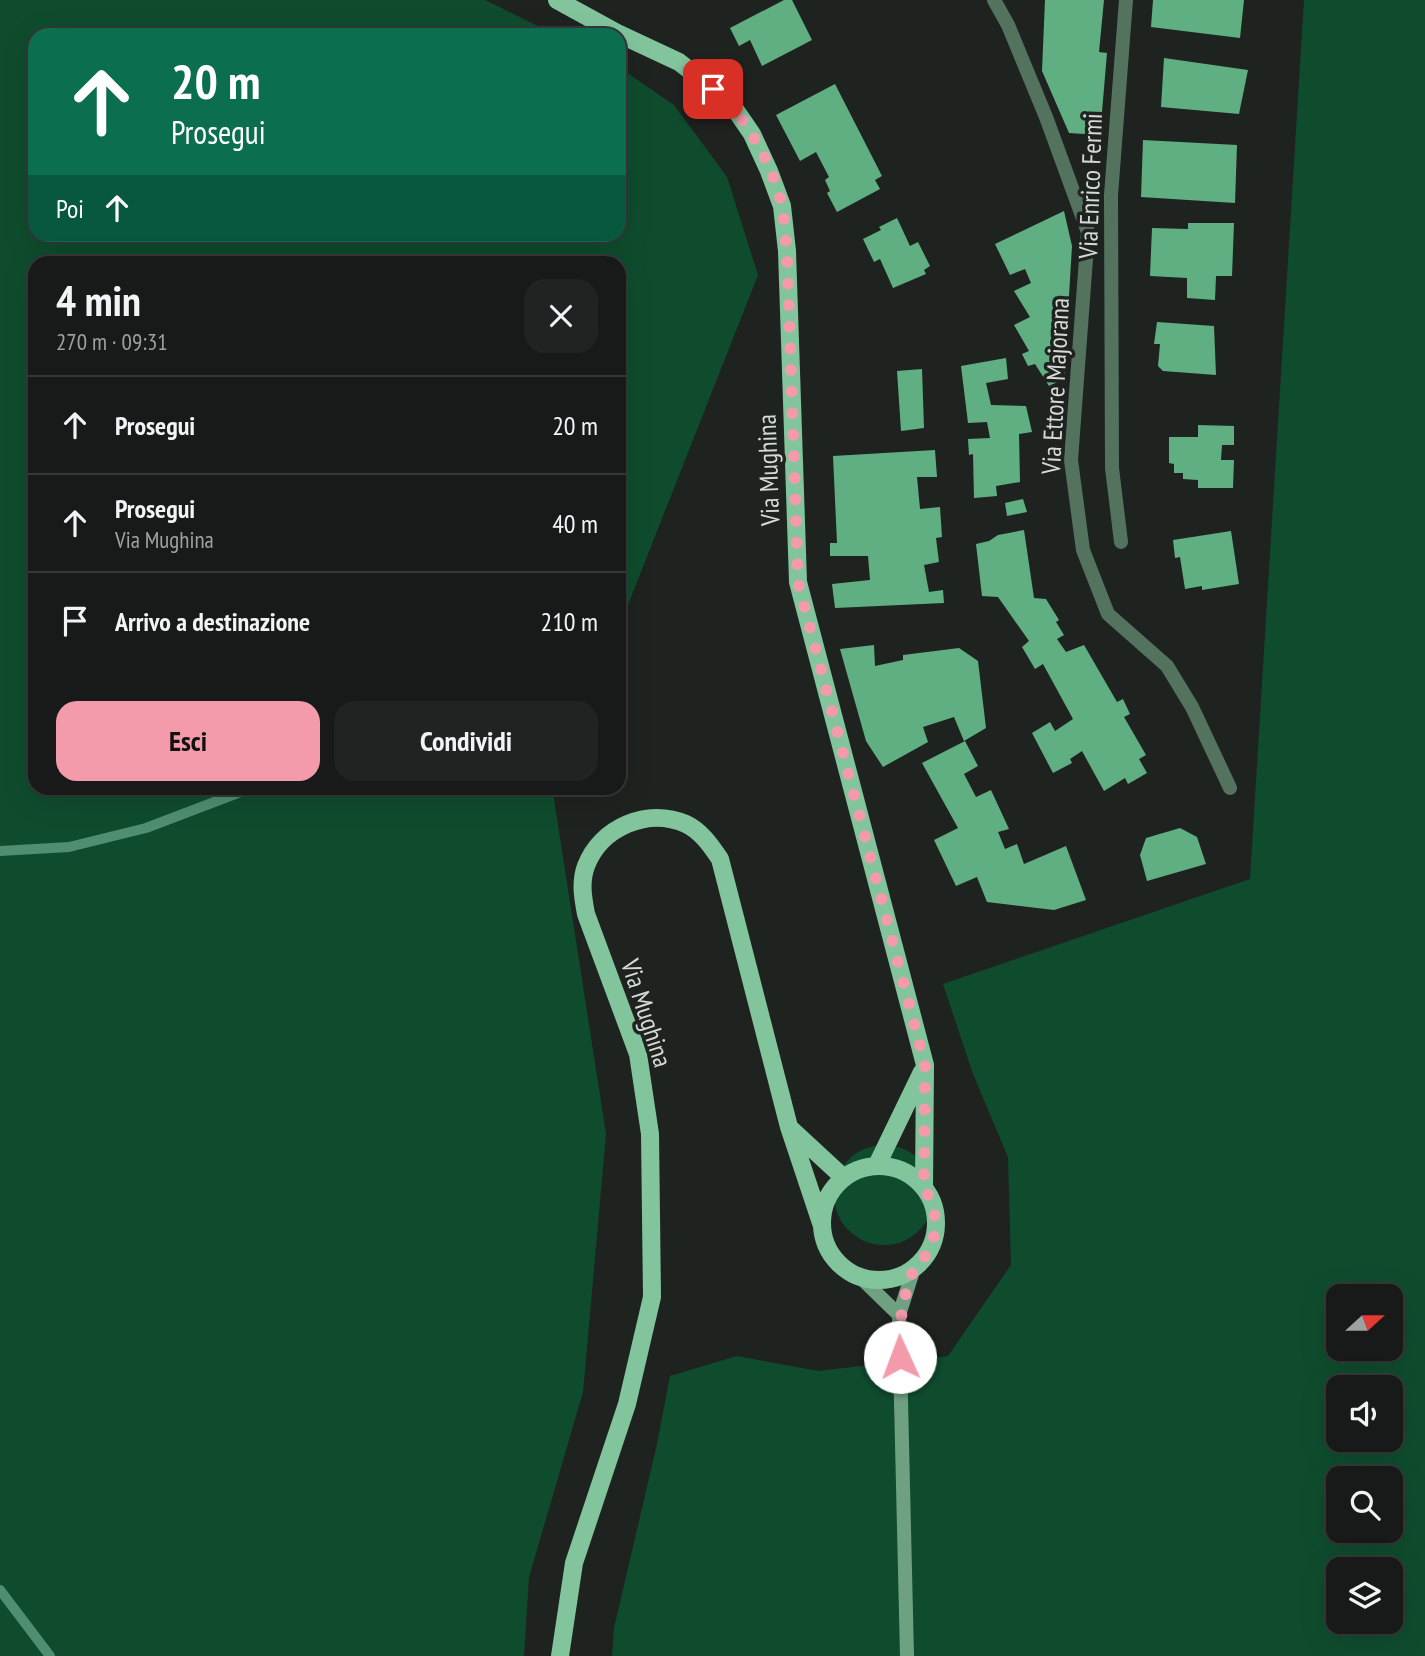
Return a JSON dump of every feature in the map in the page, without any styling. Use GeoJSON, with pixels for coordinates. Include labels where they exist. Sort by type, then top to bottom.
{"type":"FeatureCollection","features":[{"type":"Feature","properties":{"kind":"main road","name":"Via Mughina"},"geometry":{"type":"LineString","coordinates":[[557,0],[609,28]]}},
{"type":"Feature","properties":{"kind":"main road","name":"Via Mughina"},"geometry":{"type":"LineString","coordinates":[[626,37],[679,62],[730,102],[752,134],[782,206],[787,251],[798,582],[925,1065],[924,1188]]}},
{"type":"Feature","properties":{"kind":"main road","name":"Via Mughina"},"geometry":{"type":"LineString","coordinates":[[560,1656],[574,1563],[626,1404],[652,1297],[650,1134],[638,1054],[586,914],[582,890],[586,866],[598,845],[616,829],[639,820],[663,818],[686,825],[706,839],[720,859],[789,1127],[822,1226]]}},
{"type":"Feature","properties":{"kind":"main road"},"geometry":{"type":"LineString","coordinates":[[877,1165],[925,1065]]}},
{"type":"Feature","properties":{"kind":"main road"},"geometry":{"type":"LineString","coordinates":[[789,1127],[844,1178]]}},
{"type":"Feature","properties":{"kind":"main road"},"geometry":{"type":"LineString","coordinates":[[877,1165],[899,1169],[917,1180],[931,1199],[936,1224],[930,1248],[914,1268],[893,1278],[869,1279],[837,1261],[829,1250],[822,1226],[829,1194],[844,1178],[865,1167],[877,1165]]}},
{"type":"Feature","properties":{"kind":"street","name":"Via Ettore Majorana"},"geometry":{"type":"LineString","coordinates":[[994,0],[1008,24],[1046,117],[1088,232],[1071,460],[1083,550],[1108,614],[1167,666],[1192,707],[1230,788]]}},
{"type":"Feature","properties":{"kind":"street","name":"Via Enrico Fermi"},"geometry":{"type":"LineString","coordinates":[[1121,542],[1112,468],[1111,195],[1126,0]]}},
{"type":"Feature","properties":{"kind":"street"},"geometry":{"type":"LineString","coordinates":[[907,1656],[899,1315],[914,1268]]}},
{"type":"Feature","properties":{"kind":"street"},"geometry":{"type":"LineString","coordinates":[[858,1275],[899,1315]]}},
{"type":"Feature","properties":{"kind":"green space"},"geometry":{"type":"Polygon","coordinates":[[[0,0],[485,0],[542,28],[28,28],[28,242],[626,242],[626,72],[674,105],[727,177],[758,275],[626,610],[626,256],[28,256],[28,795],[553,795],[606,1134],[583,1392],[529,1577],[524,1656],[0,1656],[0,0]]]}},
{"type":"Feature","properties":{"kind":"green space"},"geometry":{"type":"Polygon","coordinates":[[[1304,0],[1425,0],[1425,1656],[612,1656],[614,1628],[670,1376],[737,1356],[818,1371],[948,1356],[1011,1265],[1008,1157],[973,1074],[943,984],[1250,879],[1304,0]]]}},
{"type":"Feature","properties":{"kind":"green space"},"geometry":{"type":"Polygon","coordinates":[[[884,1145],[903,1149],[919,1160],[930,1176],[934,1195],[930,1214],[919,1230],[903,1241],[884,1245],[865,1241],[849,1230],[838,1214],[834,1195],[838,1176],[849,1160],[865,1149],[884,1145]]]}},
{"type":"Feature","properties":{"kind":"building"},"geometry":{"type":"Polygon","coordinates":[[[784,0],[792,0],[812,40],[762,66],[750,40],[739,46],[730,28],[784,0]]]}},
{"type":"Feature","properties":{"kind":"building"},"geometry":{"type":"Polygon","coordinates":[[[1045,0],[1104,0],[1099,52],[1107,53],[1100,135],[1069,133],[1042,71],[1045,0]]]}},
{"type":"Feature","properties":{"kind":"building"},"geometry":{"type":"Polygon","coordinates":[[[1153,0],[1244,0],[1240,38],[1151,27],[1153,0]]]}},
{"type":"Feature","properties":{"kind":"building"},"geometry":{"type":"Polygon","coordinates":[[[1164,58],[1248,70],[1239,114],[1161,107],[1164,58]]]}},
{"type":"Feature","properties":{"kind":"building"},"geometry":{"type":"Polygon","coordinates":[[[835,84],[882,176],[875,180],[880,189],[837,212],[827,193],[830,191],[825,180],[829,177],[816,152],[800,161],[776,115],[835,84]]]}},
{"type":"Feature","properties":{"kind":"building"},"geometry":{"type":"Polygon","coordinates":[[[1143,140],[1237,145],[1235,203],[1141,197],[1143,140]]]}},
{"type":"Feature","properties":{"kind":"building"},"geometry":{"type":"Polygon","coordinates":[[[1064,211],[1072,246],[1064,379],[1049,386],[1035,364],[1028,366],[1022,354],[1029,351],[1014,325],[1030,317],[1014,291],[1031,283],[1025,269],[1010,275],[995,244],[1064,211]]]}},
{"type":"Feature","properties":{"kind":"building"},"geometry":{"type":"Polygon","coordinates":[[[897,218],[910,246],[918,242],[930,266],[924,270],[926,274],[893,288],[880,259],[874,262],[863,239],[897,218]]]}},
{"type":"Feature","properties":{"kind":"building"},"geometry":{"type":"Polygon","coordinates":[[[1188,223],[1234,223],[1232,276],[1216,276],[1215,300],[1187,298],[1187,278],[1150,276],[1152,228],[1188,229],[1188,223]]]}},
{"type":"Feature","properties":{"kind":"building"},"geometry":{"type":"Polygon","coordinates":[[[1157,322],[1214,326],[1216,375],[1163,371],[1158,366],[1160,344],[1154,344],[1157,322]]]}},
{"type":"Feature","properties":{"kind":"building"},"geometry":{"type":"Polygon","coordinates":[[[1006,358],[1008,379],[986,383],[991,405],[1026,406],[1032,432],[1019,434],[1020,482],[996,486],[997,496],[974,498],[973,454],[969,455],[968,439],[990,438],[987,422],[968,423],[961,366],[1006,358]]]}},
{"type":"Feature","properties":{"kind":"building"},"geometry":{"type":"Polygon","coordinates":[[[922,369],[924,428],[901,431],[897,371],[922,369]]]}},
{"type":"Feature","properties":{"kind":"building"},"geometry":{"type":"Polygon","coordinates":[[[1198,425],[1234,426],[1234,445],[1222,445],[1221,460],[1234,460],[1233,488],[1198,488],[1198,480],[1183,479],[1183,473],[1174,473],[1174,464],[1169,463],[1169,437],[1198,437],[1198,425]]]}},
{"type":"Feature","properties":{"kind":"building"},"geometry":{"type":"Polygon","coordinates":[[[935,450],[937,477],[917,477],[920,509],[940,507],[942,537],[936,538],[939,562],[924,565],[929,592],[943,590],[944,603],[835,608],[832,584],[870,580],[868,556],[830,556],[830,543],[837,543],[833,456],[935,450]]]}},
{"type":"Feature","properties":{"kind":"building"},"geometry":{"type":"Polygon","coordinates":[[[1023,499],[1027,512],[1007,516],[1005,503],[1023,499]]]}},
{"type":"Feature","properties":{"kind":"building"},"geometry":{"type":"Polygon","coordinates":[[[1024,530],[1034,598],[1046,599],[1059,620],[1056,622],[1064,635],[1057,639],[1066,652],[1084,645],[1117,702],[1123,699],[1130,714],[1124,717],[1146,755],[1139,759],[1147,773],[1128,784],[1125,778],[1104,791],[1082,751],[1070,759],[1072,763],[1053,773],[1032,733],[1050,722],[1055,731],[1073,719],[1043,664],[1035,669],[1022,647],[1029,641],[998,597],[982,596],[976,544],[989,541],[998,535],[1024,530]]]}},
{"type":"Feature","properties":{"kind":"building"},"geometry":{"type":"Polygon","coordinates":[[[1231,531],[1239,584],[1202,590],[1202,586],[1185,589],[1180,557],[1175,558],[1173,540],[1231,531]]]}},
{"type":"Feature","properties":{"kind":"building"},"geometry":{"type":"Polygon","coordinates":[[[874,645],[875,666],[903,660],[903,655],[959,648],[978,661],[986,728],[964,741],[954,717],[923,727],[928,742],[883,767],[866,741],[840,649],[874,645]]]}},
{"type":"Feature","properties":{"kind":"building"},"geometry":{"type":"Polygon","coordinates":[[[965,741],[978,766],[964,774],[976,797],[991,790],[1009,829],[998,832],[1005,849],[1017,844],[1024,864],[1066,846],[1086,900],[1054,910],[987,902],[977,877],[956,886],[934,840],[958,828],[922,763],[965,741]]]}},
{"type":"Feature","properties":{"kind":"building"},"geometry":{"type":"Polygon","coordinates":[[[1180,828],[1197,837],[1206,864],[1147,881],[1140,855],[1146,838],[1180,828]]]}},
{"type":"Feature","properties":{"kind":"waterway"},"geometry":{"type":"LineString","coordinates":[[0,851],[69,847],[146,828],[233,795]]}},
{"type":"Feature","properties":{"kind":"waterway"},"geometry":{"type":"LineString","coordinates":[[0,1590],[50,1656]]}},
{"type":"Feature","properties":{"kind":"route"},"geometry":{"type":"LineString","coordinates":[[713,89],[730,102],[752,134],[782,206],[787,251],[798,582],[925,1065],[924,1188],[935,1211],[936,1224],[930,1248],[924,1259],[914,1268],[899,1315],[900,1357]]}}]}
